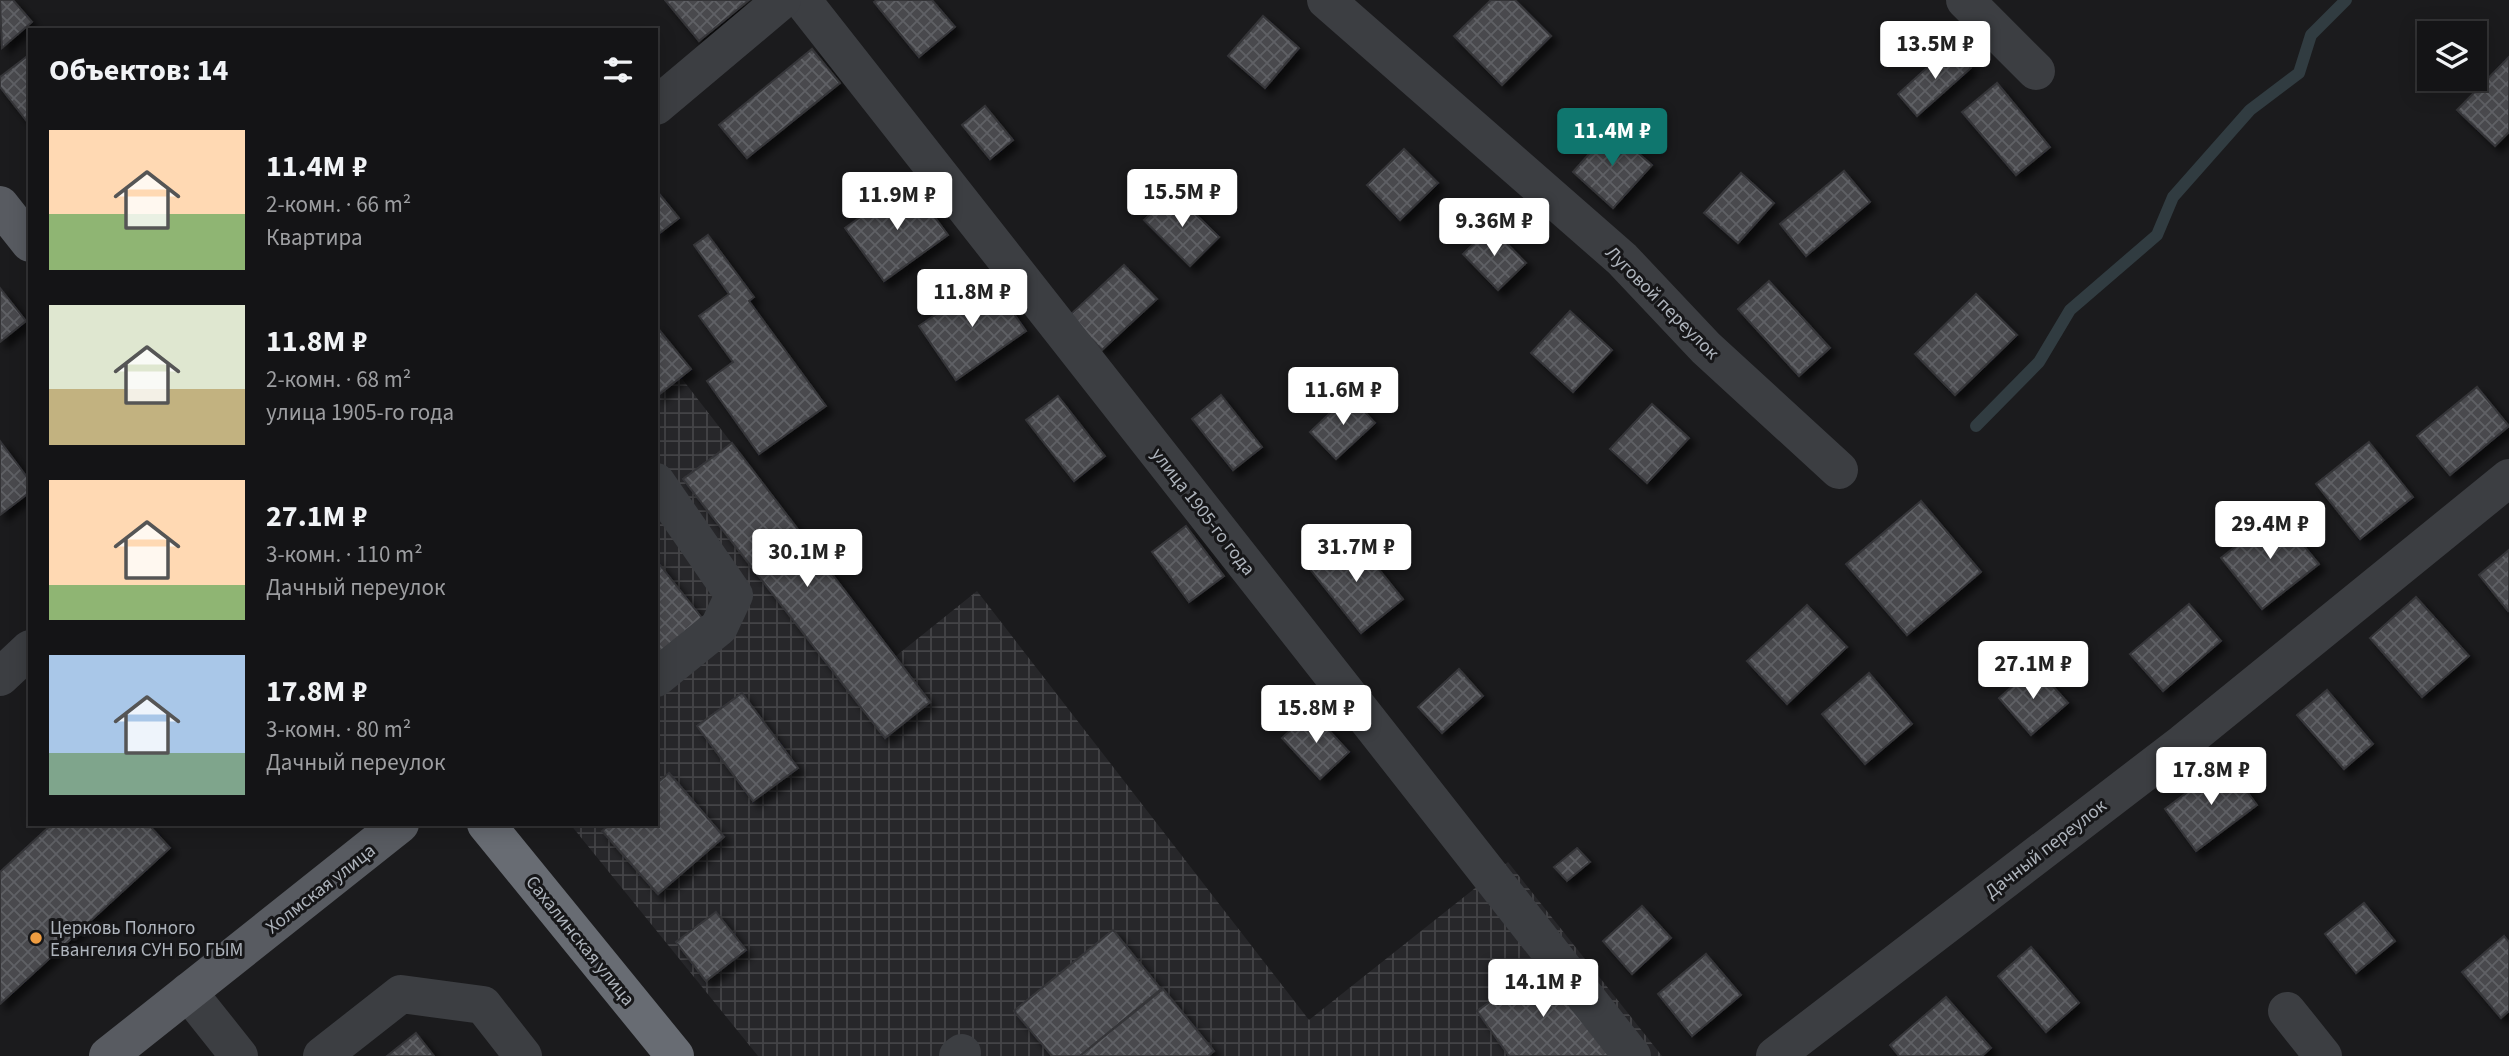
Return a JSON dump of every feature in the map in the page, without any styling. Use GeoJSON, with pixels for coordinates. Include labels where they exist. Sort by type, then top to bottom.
{"type":"FeatureCollection","features":[{"type":"Feature","properties":{"kind":"highway","name":"Сахалинская улица"},"geometry":{"type":"LineString","coordinates":[[488,826],[675,1056]]}},
{"type":"Feature","properties":{"kind":"main road"},"geometry":{"type":"LineString","coordinates":[[0,205],[28,240]]}},
{"type":"Feature","properties":{"kind":"main road","name":"Холмская улица"},"geometry":{"type":"LineString","coordinates":[[108,1056],[397,826]]}},
{"type":"Feature","properties":{"kind":"street"},"geometry":{"type":"LineString","coordinates":[[658,104],[782,0]]}},
{"type":"Feature","properties":{"kind":"street","name":"улица 1905-го года"},"geometry":{"type":"LineString","coordinates":[[802,0],[1632,1056]]}},
{"type":"Feature","properties":{"kind":"street","name":"Луговой переулок"},"geometry":{"type":"LineString","coordinates":[[1326,0],[1622,259],[1706,348],[1839,470]]}},
{"type":"Feature","properties":{"kind":"street"},"geometry":{"type":"LineString","coordinates":[[1965,0],[2036,71]]}},
{"type":"Feature","properties":{"kind":"street","name":"Дачный переулок"},"geometry":{"type":"LineString","coordinates":[[1775,1056],[2183,743],[2509,478]]}},
{"type":"Feature","properties":{"kind":"street"},"geometry":{"type":"LineString","coordinates":[[658,485],[734,595],[719,627],[658,676]]}},
{"type":"Feature","properties":{"kind":"street"},"geometry":{"type":"LineString","coordinates":[[0,677],[28,651]]}},
{"type":"Feature","properties":{"kind":"street"},"geometry":{"type":"LineString","coordinates":[[188,992],[239,1056]]}},
{"type":"Feature","properties":{"kind":"street"},"geometry":{"type":"LineString","coordinates":[[322,1056],[401,994],[483,1005],[523,1056]]}},
{"type":"Feature","properties":{"kind":"street"},"geometry":{"type":"LineString","coordinates":[[2287,1011],[2323,1056]]}},
{"type":"Feature","properties":{"kind":"shaded area"},"geometry":{"type":"Polygon","coordinates":[[[658,348],[896,656],[977,591],[1309,1020],[1508,862],[1662,1056],[758,1056],[572,826],[658,826],[658,348]]]}},
{"type":"Feature","properties":{"kind":"building"},"geometry":{"type":"Polygon","coordinates":[[[0,0],[13,0],[32,22],[2,48],[0,0]]]}},
{"type":"Feature","properties":{"kind":"building"},"geometry":{"type":"Polygon","coordinates":[[[665,0],[749,0],[699,41],[665,0]]]}},
{"type":"Feature","properties":{"kind":"building"},"geometry":{"type":"Polygon","coordinates":[[[932,0],[955,27],[919,57],[874,2],[932,0]]]}},
{"type":"Feature","properties":{"kind":"building"},"geometry":{"type":"Polygon","coordinates":[[[1491,0],[1515,0],[1551,36],[1502,85],[1454,36],[1491,0]]]}},
{"type":"Feature","properties":{"kind":"building"},"geometry":{"type":"Polygon","coordinates":[[[1263,16],[1299,48],[1265,88],[1228,56],[1263,16]]]}},
{"type":"Feature","properties":{"kind":"building"},"geometry":{"type":"Polygon","coordinates":[[[1952,45],[1971,68],[1917,116],[1898,94],[1952,45]]]}},
{"type":"Feature","properties":{"kind":"building"},"geometry":{"type":"Polygon","coordinates":[[[812,49],[840,83],[747,158],[719,125],[812,49]]]}},
{"type":"Feature","properties":{"kind":"building"},"geometry":{"type":"Polygon","coordinates":[[[28,56],[28,123],[0,87],[0,77],[28,56]]]}},
{"type":"Feature","properties":{"kind":"building"},"geometry":{"type":"Polygon","coordinates":[[[2509,57],[2509,132],[2495,146],[2457,110],[2476,91],[2487,91],[2487,79],[2509,57]]]}},
{"type":"Feature","properties":{"kind":"building"},"geometry":{"type":"Polygon","coordinates":[[[1997,83],[2050,147],[2016,175],[1962,112],[1997,83]]]}},
{"type":"Feature","properties":{"kind":"building"},"geometry":{"type":"Polygon","coordinates":[[[985,106],[1013,140],[990,159],[962,125],[985,106]]]}},
{"type":"Feature","properties":{"kind":"building"},"geometry":{"type":"Polygon","coordinates":[[[1611,129],[1652,165],[1613,208],[1573,172],[1611,129]]]}},
{"type":"Feature","properties":{"kind":"building"},"geometry":{"type":"Polygon","coordinates":[[[1404,149],[1438,183],[1400,220],[1367,185],[1404,149]]]}},
{"type":"Feature","properties":{"kind":"building"},"geometry":{"type":"Polygon","coordinates":[[[1844,171],[1870,202],[1806,256],[1780,224],[1844,171]]]}},
{"type":"Feature","properties":{"kind":"building"},"geometry":{"type":"Polygon","coordinates":[[[1741,173],[1774,203],[1738,243],[1704,213],[1741,173]]]}},
{"type":"Feature","properties":{"kind":"building"},"geometry":{"type":"Polygon","coordinates":[[[909,182],[948,235],[884,281],[845,228],[909,182]]]}},
{"type":"Feature","properties":{"kind":"building"},"geometry":{"type":"Polygon","coordinates":[[[658,192],[679,218],[658,234],[658,192]]]}},
{"type":"Feature","properties":{"kind":"building"},"geometry":{"type":"Polygon","coordinates":[[[1173,192],[1219,237],[1190,266],[1144,220],[1173,192]]]}},
{"type":"Feature","properties":{"kind":"building"},"geometry":{"type":"Polygon","coordinates":[[[1491,227],[1526,263],[1498,290],[1463,254],[1491,227]]]}},
{"type":"Feature","properties":{"kind":"building"},"geometry":{"type":"Polygon","coordinates":[[[708,235],[754,297],[749,301],[826,406],[759,454],[707,381],[733,362],[699,316],[729,294],[694,245],[708,235]]]}},
{"type":"Feature","properties":{"kind":"building"},"geometry":{"type":"Polygon","coordinates":[[[1124,265],[1157,299],[1102,350],[1069,316],[1124,265]]]}},
{"type":"Feature","properties":{"kind":"building"},"geometry":{"type":"Polygon","coordinates":[[[989,278],[1026,331],[956,380],[919,326],[989,278]]]}},
{"type":"Feature","properties":{"kind":"building"},"geometry":{"type":"Polygon","coordinates":[[[1769,281],[1830,348],[1799,376],[1738,309],[1769,281]]]}},
{"type":"Feature","properties":{"kind":"building"},"geometry":{"type":"Polygon","coordinates":[[[0,288],[26,321],[0,342],[0,288]]]}},
{"type":"Feature","properties":{"kind":"building"},"geometry":{"type":"Polygon","coordinates":[[[1976,294],[2017,335],[1955,395],[1915,354],[1976,294]]]}},
{"type":"Feature","properties":{"kind":"building"},"geometry":{"type":"Polygon","coordinates":[[[1570,311],[1612,350],[1573,392],[1531,353],[1570,311]]]}},
{"type":"Feature","properties":{"kind":"building"},"geometry":{"type":"Polygon","coordinates":[[[658,328],[691,369],[658,395],[658,328]]]}},
{"type":"Feature","properties":{"kind":"building"},"geometry":{"type":"Polygon","coordinates":[[[2477,387],[2509,426],[2450,475],[2417,436],[2477,387]]]}},
{"type":"Feature","properties":{"kind":"building"},"geometry":{"type":"Polygon","coordinates":[[[1221,395],[1262,447],[1233,470],[1192,419],[1221,395]]]}},
{"type":"Feature","properties":{"kind":"building"},"geometry":{"type":"Polygon","coordinates":[[[1349,395],[1375,423],[1336,459],[1310,432],[1349,395]]]}},
{"type":"Feature","properties":{"kind":"building"},"geometry":{"type":"Polygon","coordinates":[[[1058,396],[1105,456],[1074,481],[1026,420],[1058,396]]]}},
{"type":"Feature","properties":{"kind":"building"},"geometry":{"type":"Polygon","coordinates":[[[1652,404],[1689,438],[1647,483],[1610,449],[1652,404]]]}},
{"type":"Feature","properties":{"kind":"building"},"geometry":{"type":"Polygon","coordinates":[[[0,441],[28,478],[28,494],[0,515],[0,441]]]}},
{"type":"Feature","properties":{"kind":"building"},"geometry":{"type":"Polygon","coordinates":[[[2369,442],[2413,497],[2360,539],[2316,484],[2369,442]]]}},
{"type":"Feature","properties":{"kind":"building"},"geometry":{"type":"Polygon","coordinates":[[[732,443],[930,702],[885,738],[683,479],[732,443]]]}},
{"type":"Feature","properties":{"kind":"building"},"geometry":{"type":"Polygon","coordinates":[[[1921,501],[1981,572],[1907,635],[1846,564],[1921,501]]]}},
{"type":"Feature","properties":{"kind":"building"},"geometry":{"type":"Polygon","coordinates":[[[2277,513],[2319,564],[2262,609],[2221,558],[2277,513]]]}},
{"type":"Feature","properties":{"kind":"building"},"geometry":{"type":"Polygon","coordinates":[[[1186,526],[1224,576],[1189,602],[1152,552],[1186,526]]]}},
{"type":"Feature","properties":{"kind":"building"},"geometry":{"type":"Polygon","coordinates":[[[1351,535],[1403,599],[1361,633],[1309,568],[1351,535]]]}},
{"type":"Feature","properties":{"kind":"building"},"geometry":{"type":"Polygon","coordinates":[[[2509,550],[2509,610],[2508,611],[2479,575],[2509,550]]]}},
{"type":"Feature","properties":{"kind":"building"},"geometry":{"type":"Polygon","coordinates":[[[658,563],[706,623],[658,661],[658,563]]]}},
{"type":"Feature","properties":{"kind":"building"},"geometry":{"type":"Polygon","coordinates":[[[2416,597],[2469,656],[2422,697],[2370,638],[2416,597]]]}},
{"type":"Feature","properties":{"kind":"building"},"geometry":{"type":"Polygon","coordinates":[[[2189,604],[2221,641],[2163,691],[2130,654],[2189,604]]]}},
{"type":"Feature","properties":{"kind":"building"},"geometry":{"type":"Polygon","coordinates":[[[1807,605],[1847,647],[1787,704],[1747,661],[1807,605]]]}},
{"type":"Feature","properties":{"kind":"building"},"geometry":{"type":"Polygon","coordinates":[[[2035,666],[2068,703],[2031,735],[1999,698],[2035,666]]]}},
{"type":"Feature","properties":{"kind":"building"},"geometry":{"type":"Polygon","coordinates":[[[1459,669],[1483,696],[1442,733],[1418,707],[1459,669]]]}},
{"type":"Feature","properties":{"kind":"building"},"geometry":{"type":"Polygon","coordinates":[[[1869,673],[1912,724],[1865,764],[1822,714],[1869,673]]]}},
{"type":"Feature","properties":{"kind":"building"},"geometry":{"type":"Polygon","coordinates":[[[2327,690],[2373,744],[2344,769],[2297,715],[2327,690]]]}},
{"type":"Feature","properties":{"kind":"building"},"geometry":{"type":"Polygon","coordinates":[[[742,693],[798,768],[753,801],[697,726],[742,693]]]}},
{"type":"Feature","properties":{"kind":"building"},"geometry":{"type":"Polygon","coordinates":[[[1311,711],[1349,752],[1320,779],[1282,738],[1311,711]]]}},
{"type":"Feature","properties":{"kind":"building"},"geometry":{"type":"Polygon","coordinates":[[[2226,763],[2257,805],[2196,851],[2165,809],[2226,763]]]}},
{"type":"Feature","properties":{"kind":"building"},"geometry":{"type":"Polygon","coordinates":[[[669,773],[724,837],[658,894],[602,831],[608,826],[658,826],[658,782],[669,773]]]}},
{"type":"Feature","properties":{"kind":"building","name":"Церковь Полного Евангелия СУН БО ГЫМ"},"geometry":{"type":"Polygon","coordinates":[[[50,826],[150,826],[170,848],[0,1004],[0,872],[50,826]]]}},
{"type":"Feature","properties":{"kind":"building"},"geometry":{"type":"Polygon","coordinates":[[[1577,848],[1590,862],[1567,881],[1554,867],[1577,848]]]}},
{"type":"Feature","properties":{"kind":"building"},"geometry":{"type":"Polygon","coordinates":[[[2364,903],[2395,941],[2356,973],[2325,934],[2364,903]]]}},
{"type":"Feature","properties":{"kind":"building"},"geometry":{"type":"Polygon","coordinates":[[[1642,906],[1671,938],[1632,974],[1603,941],[1642,906]]]}},
{"type":"Feature","properties":{"kind":"building"},"geometry":{"type":"Polygon","coordinates":[[[716,912],[746,950],[706,981],[676,942],[716,912]]]}},
{"type":"Feature","properties":{"kind":"building"},"geometry":{"type":"Polygon","coordinates":[[[1113,930],[1161,989],[1080,1056],[1052,1056],[1014,1011],[1113,930]]]}},
{"type":"Feature","properties":{"kind":"building"},"geometry":{"type":"Polygon","coordinates":[[[2504,936],[2509,942],[2509,1011],[2501,1018],[2462,972],[2504,936]]]}},
{"type":"Feature","properties":{"kind":"building"},"geometry":{"type":"Polygon","coordinates":[[[2031,947],[2079,1003],[2046,1032],[1998,976],[2031,947]]]}},
{"type":"Feature","properties":{"kind":"building"},"geometry":{"type":"Polygon","coordinates":[[[1706,954],[1741,995],[1692,1036],[1658,994],[1706,954]]]}},
{"type":"Feature","properties":{"kind":"building"},"geometry":{"type":"Polygon","coordinates":[[[1548,960],[1616,1056],[1509,1056],[1477,1011],[1548,960]]]}},
{"type":"Feature","properties":{"kind":"building"},"geometry":{"type":"Polygon","coordinates":[[[1163,989],[1214,1051],[1208,1056],[1080,1056],[1163,989]]]}},
{"type":"Feature","properties":{"kind":"building"},"geometry":{"type":"Polygon","coordinates":[[[1946,997],[1991,1048],[1982,1056],[1899,1056],[1890,1045],[1946,997]]]}},
{"type":"Feature","properties":{"kind":"building"},"geometry":{"type":"Polygon","coordinates":[[[416,1033],[434,1056],[387,1056],[416,1033]]]}},
{"type":"Feature","properties":{"kind":"waterway"},"geometry":{"type":"LineString","coordinates":[[1976,426],[2039,362],[2070,310],[2157,235],[2173,197],[2250,110],[2299,73],[2311,35],[2346,0]]}},
{"type":"Feature","properties":{"kind":"place","name":"Церковь Полного Евангелия СУН БО ГЫМ"},"geometry":{"type":"Point","coordinates":[36,938]}}]}
